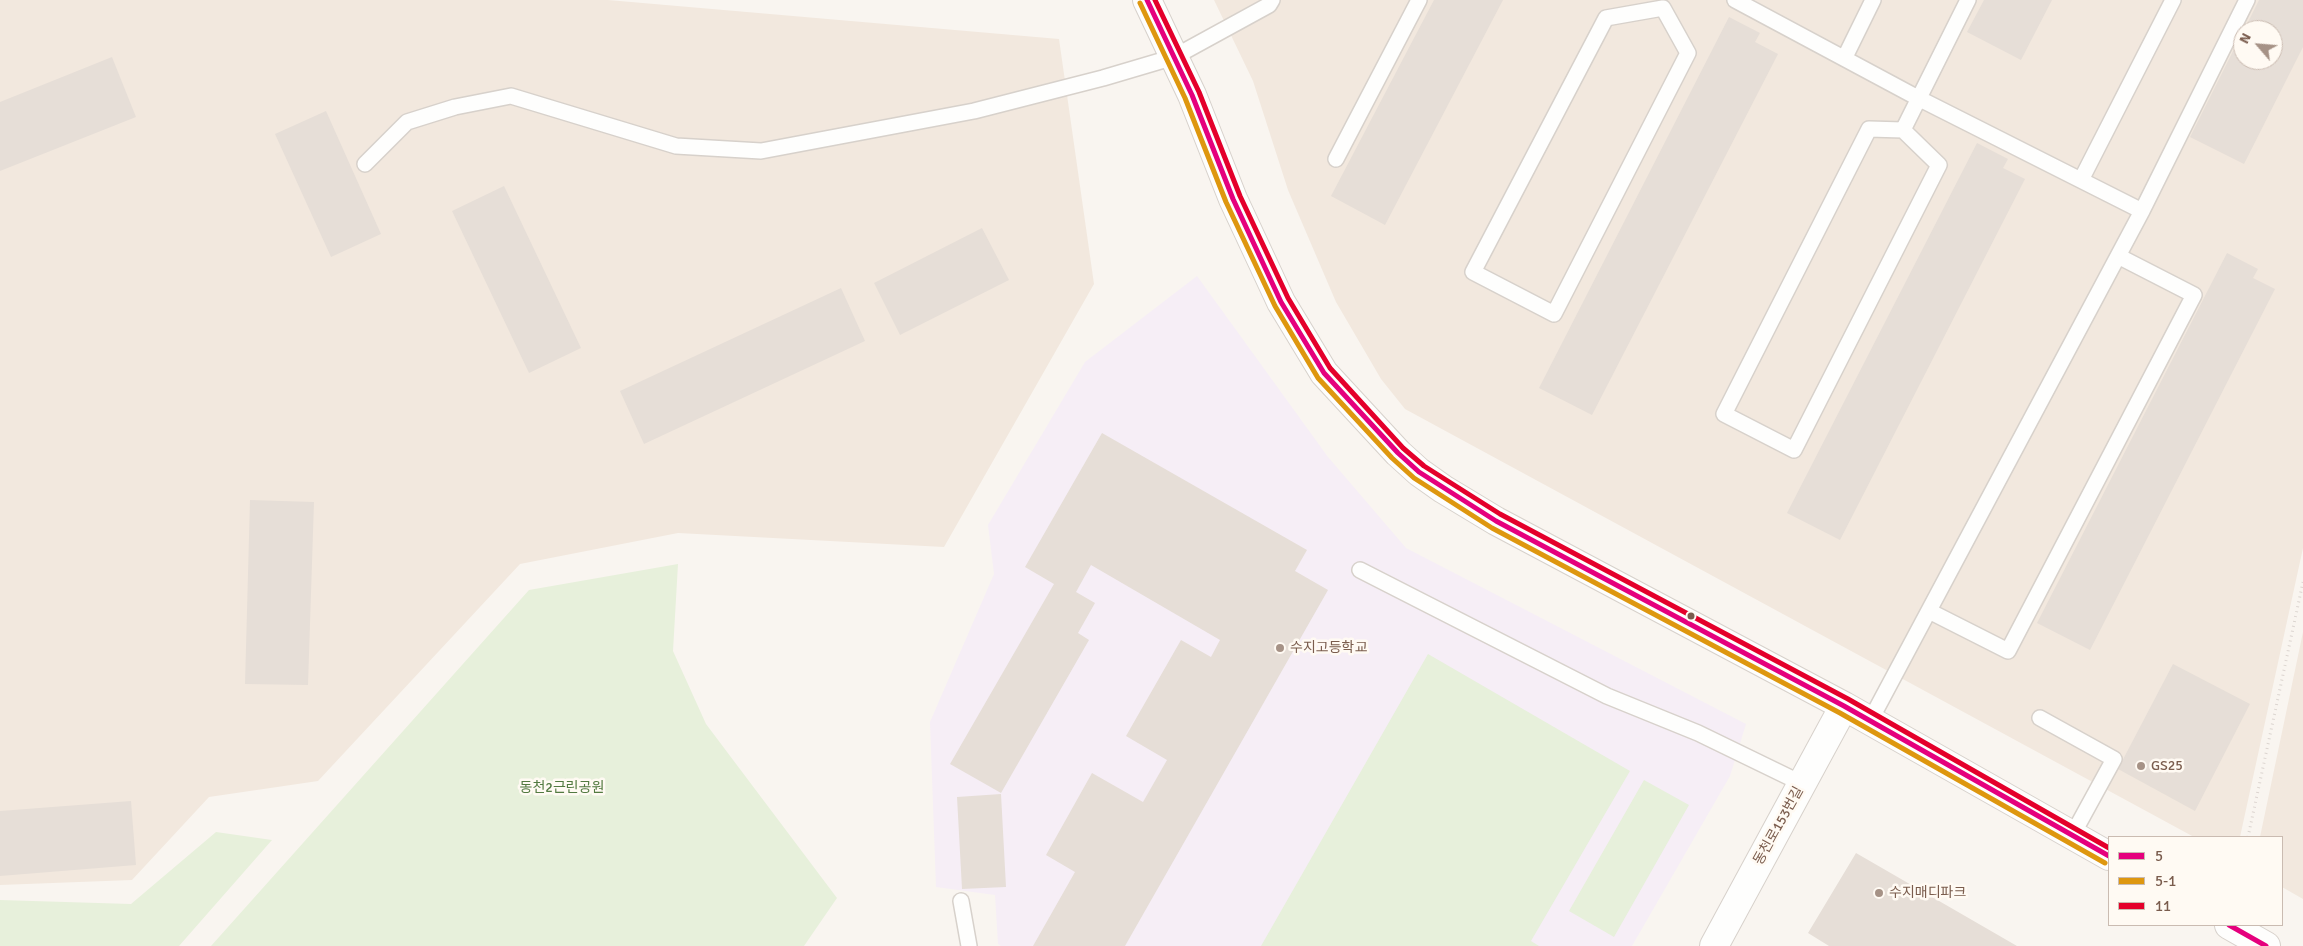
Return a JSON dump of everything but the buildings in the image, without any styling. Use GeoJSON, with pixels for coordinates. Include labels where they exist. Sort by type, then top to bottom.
{"type":"FeatureCollection","features":[{"type":"Feature","properties":{"kind":"street"},"geometry":{"type":"LineString","coordinates":[[1147,0],[1174,57],[1234,199],[1281,302],[1324,373],[1398,453],[1443,489],[1496,521],[1844,706],[2108,855]]}},
{"type":"Feature","properties":{"kind":"street","name":"동천로153번길"},"geometry":{"type":"LineString","coordinates":[[1714,946],[1844,706]]}},
{"type":"Feature","properties":{"kind":"street"},"geometry":{"type":"LineString","coordinates":[[2231,926],[2266,946]]}},
{"type":"Feature","properties":{"kind":"lane"},"geometry":{"type":"LineString","coordinates":[[365,164],[407,122],[455,108],[511,96],[676,146],[761,151],[974,111],[1174,57],[1269,5],[1272,0]]}},
{"type":"Feature","properties":{"kind":"lane"},"geometry":{"type":"LineString","coordinates":[[1336,159],[1419,0]]}},
{"type":"Feature","properties":{"kind":"lane"},"geometry":{"type":"LineString","coordinates":[[1736,0],[1846,57],[1918,98],[2142,211]]}},
{"type":"Feature","properties":{"kind":"lane"},"geometry":{"type":"LineString","coordinates":[[1846,57],[1874,0]]}},
{"type":"Feature","properties":{"kind":"lane"},"geometry":{"type":"LineString","coordinates":[[1903,130],[1968,0]]}},
{"type":"Feature","properties":{"kind":"lane"},"geometry":{"type":"LineString","coordinates":[[2081,180],[2173,0]]}},
{"type":"Feature","properties":{"kind":"lane"},"geometry":{"type":"LineString","coordinates":[[1870,721],[2142,211],[2246,0]]}},
{"type":"Feature","properties":{"kind":"lane"},"geometry":{"type":"LineString","coordinates":[[1665,4],[1688,53],[1554,314],[1473,272],[1606,18],[1665,4]]}},
{"type":"Feature","properties":{"kind":"lane"},"geometry":{"type":"LineString","coordinates":[[1869,129],[1903,130],[1939,164],[1794,450],[1724,414],[1869,129]]}},
{"type":"Feature","properties":{"kind":"lane"},"geometry":{"type":"LineString","coordinates":[[1929,610],[2008,651],[2194,295],[2118,256]]}},
{"type":"Feature","properties":{"kind":"lane"},"geometry":{"type":"LineString","coordinates":[[1360,570],[1608,696],[1698,734],[1803,784]]}},
{"type":"Feature","properties":{"kind":"lane"},"geometry":{"type":"LineString","coordinates":[[2040,718],[2114,759],[2073,834]]}},
{"type":"Feature","properties":{"kind":"lane"},"geometry":{"type":"LineString","coordinates":[[961,901],[969,946]]}},
{"type":"Feature","properties":{"kind":"path"},"geometry":{"type":"LineString","coordinates":[[2248,836],[2303,582]]}},
{"type":"Feature","properties":{"kind":"shaded area"},"geometry":{"type":"Polygon","coordinates":[[[0,0],[608,0],[1059,39],[1094,284],[944,547],[678,533],[520,564],[318,781],[209,797],[132,880],[0,885],[0,0]]]}},
{"type":"Feature","properties":{"kind":"shaded area"},"geometry":{"type":"Polygon","coordinates":[[[1214,0],[2303,0],[2303,548],[2240,836],[2192,836],[1405,409],[1381,379],[1336,302],[1288,190],[1253,81],[1214,0]]]}},
{"type":"Feature","properties":{"kind":"shaded area","name":"수지고등학교"},"geometry":{"type":"Polygon","coordinates":[[[1197,276],[1328,457],[1406,548],[1746,724],[1730,776],[1632,946],[1001,946],[998,944],[995,895],[936,887],[930,722],[994,574],[988,525],[1085,362],[1197,276]]]}},
{"type":"Feature","properties":{"kind":"shaded area"},"geometry":{"type":"Polygon","coordinates":[[[2303,632],[2303,899],[2283,888],[2283,836],[2260,836],[2303,632]]]}},
{"type":"Feature","properties":{"kind":"green space","name":"동천2근린공원"},"geometry":{"type":"Polygon","coordinates":[[[678,564],[673,651],[706,724],[837,898],[804,946],[211,946],[529,590],[678,564]]]}},
{"type":"Feature","properties":{"kind":"green space"},"geometry":{"type":"Polygon","coordinates":[[[1428,654],[1630,771],[1531,941],[1539,946],[1261,946],[1428,654]]]}},
{"type":"Feature","properties":{"kind":"green space"},"geometry":{"type":"Polygon","coordinates":[[[1644,780],[1689,805],[1614,937],[1569,911],[1644,780]]]}},
{"type":"Feature","properties":{"kind":"green space"},"geometry":{"type":"Polygon","coordinates":[[[216,832],[272,840],[179,946],[0,946],[0,900],[131,904],[216,832]]]}},
{"type":"Feature","properties":{"kind":"transit line","name":"5"},"geometry":{"type":"LineString","coordinates":[[1147,0],[1192,95],[1233,199],[1281,302],[1324,373],[1398,453],[1419,472],[1496,521],[1844,706],[2108,855]]}},
{"type":"Feature","properties":{"kind":"transit line","name":"11"},"geometry":{"type":"LineString","coordinates":[[1155,0],[1199,92],[1240,196],[1288,298],[1330,368],[1403,448],[1424,466],[1500,514],[1848,699],[2108,847]]}},
{"type":"Feature","properties":{"kind":"transit line","name":"5-1"},"geometry":{"type":"LineString","coordinates":[[1140,3],[1185,98],[1226,202],[1275,306],[1318,378],[1392,458],[1414,478],[1492,528],[1840,713],[2105,863]]}},
{"type":"Feature","properties":{"kind":"transit line","name":"5"},"geometry":{"type":"LineString","coordinates":[[2231,926],[2266,946]]}},
{"type":"Feature","properties":{"kind":"place","name":"수지고등학교"},"geometry":{"type":"Point","coordinates":[1280,648]}},
{"type":"Feature","properties":{"kind":"place","name":"GS25"},"geometry":{"type":"Point","coordinates":[2141,766]}},
{"type":"Feature","properties":{"kind":"place","name":"수지매디파크"},"geometry":{"type":"Point","coordinates":[1879,893]}}]}
